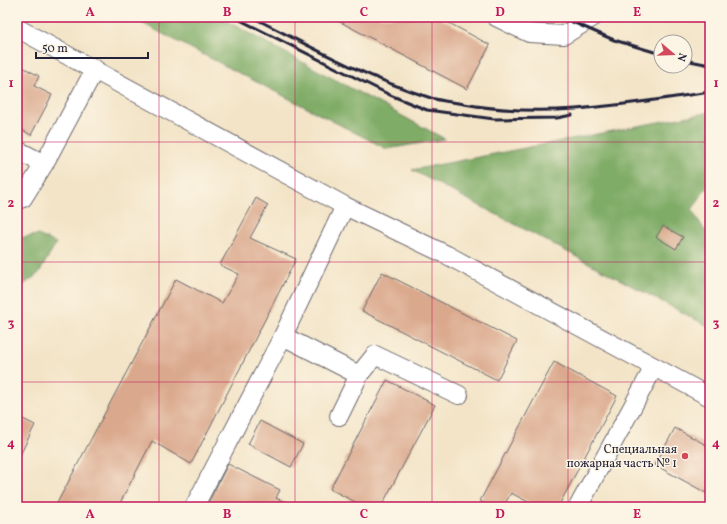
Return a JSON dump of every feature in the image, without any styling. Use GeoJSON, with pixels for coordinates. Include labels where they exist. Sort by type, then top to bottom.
{"type":"FeatureCollection","features":[{"type":"Feature","properties":{"kind":"lane"},"geometry":{"type":"LineString","coordinates":[[496,17],[529,34],[564,35],[593,17]]}},
{"type":"Feature","properties":{"kind":"lane"},"geometry":{"type":"LineString","coordinates":[[17,28],[345,206],[447,255],[710,397]]}},
{"type":"Feature","properties":{"kind":"lane"},"geometry":{"type":"LineString","coordinates":[[17,200],[23,198],[44,164],[95,69]]}},
{"type":"Feature","properties":{"kind":"lane"},"geometry":{"type":"LineString","coordinates":[[17,150],[44,164]]}},
{"type":"Feature","properties":{"kind":"lane"},"geometry":{"type":"LineString","coordinates":[[194,507],[283,336],[345,206]]}},
{"type":"Feature","properties":{"kind":"lane"},"geometry":{"type":"LineString","coordinates":[[283,336],[359,375]]}},
{"type":"Feature","properties":{"kind":"lane"},"geometry":{"type":"LineString","coordinates":[[339,416],[359,375],[375,355],[459,395]]}},
{"type":"Feature","properties":{"kind":"lane"},"geometry":{"type":"LineString","coordinates":[[578,507],[654,367]]}},
{"type":"Feature","properties":{"kind":"green space"},"geometry":{"type":"Polygon","coordinates":[[[130,17],[219,17],[445,139],[387,149],[130,17]]]}},
{"type":"Feature","properties":{"kind":"green space"},"geometry":{"type":"Polygon","coordinates":[[[710,112],[710,185],[704,191],[692,210],[705,231],[710,232],[710,327],[412,170],[710,112]]]}},
{"type":"Feature","properties":{"kind":"green space"},"geometry":{"type":"Polygon","coordinates":[[[38,235],[56,243],[39,273],[17,290],[17,238],[38,235]]]}},
{"type":"Feature","properties":{"kind":"building"},"geometry":{"type":"Polygon","coordinates":[[[331,17],[438,17],[490,45],[467,89],[331,17]]]}},
{"type":"Feature","properties":{"kind":"building"},"geometry":{"type":"Polygon","coordinates":[[[17,64],[39,76],[34,86],[52,95],[31,135],[17,127],[17,64]]]}},
{"type":"Feature","properties":{"kind":"building"},"geometry":{"type":"Polygon","coordinates":[[[256,198],[268,205],[250,238],[296,259],[191,464],[152,441],[118,507],[55,507],[176,279],[222,303],[239,274],[220,265],[256,198]]]}},
{"type":"Feature","properties":{"kind":"building"},"geometry":{"type":"Polygon","coordinates":[[[663,226],[683,237],[676,249],[656,237],[663,226]]]}},
{"type":"Feature","properties":{"kind":"building"},"geometry":{"type":"Polygon","coordinates":[[[382,272],[517,341],[497,380],[362,311],[382,272]]]}},
{"type":"Feature","properties":{"kind":"building"},"geometry":{"type":"Polygon","coordinates":[[[554,362],[617,396],[558,507],[538,507],[511,493],[503,507],[491,507],[480,501],[554,362]]]}},
{"type":"Feature","properties":{"kind":"building"},"geometry":{"type":"Polygon","coordinates":[[[387,380],[435,405],[381,507],[365,507],[330,489],[387,380]]]}},
{"type":"Feature","properties":{"kind":"building"},"geometry":{"type":"Polygon","coordinates":[[[23,419],[35,425],[17,461],[17,430],[23,419]]]}},
{"type":"Feature","properties":{"kind":"building"},"geometry":{"type":"Polygon","coordinates":[[[260,421],[303,444],[291,467],[248,444],[260,421]]]}},
{"type":"Feature","properties":{"kind":"building","name":"Специальная пожарная часть № 1"},"geometry":{"type":"Polygon","coordinates":[[[675,428],[710,447],[710,495],[655,465],[675,428]]]}},
{"type":"Feature","properties":{"kind":"building"},"geometry":{"type":"Polygon","coordinates":[[[228,464],[280,490],[276,498],[295,507],[206,507],[228,464]]]}},
{"type":"Feature","properties":{"kind":"railway"},"geometry":{"type":"LineString","coordinates":[[234,17],[390,95],[427,110],[494,119],[557,118],[572,115]]}},
{"type":"Feature","properties":{"kind":"railway"},"geometry":{"type":"LineString","coordinates":[[252,17],[360,71],[405,89],[446,101],[495,108],[556,110],[618,105],[710,92]]}},
{"type":"Feature","properties":{"kind":"railway"},"geometry":{"type":"LineString","coordinates":[[561,17],[614,40],[653,52]]}},
{"type":"Feature","properties":{"kind":"railway"},"geometry":{"type":"LineString","coordinates":[[693,62],[710,65]]}},
{"type":"Feature","properties":{"kind":"place","name":"Специальная пожарная часть № 1"},"geometry":{"type":"Point","coordinates":[685,456]}}]}
